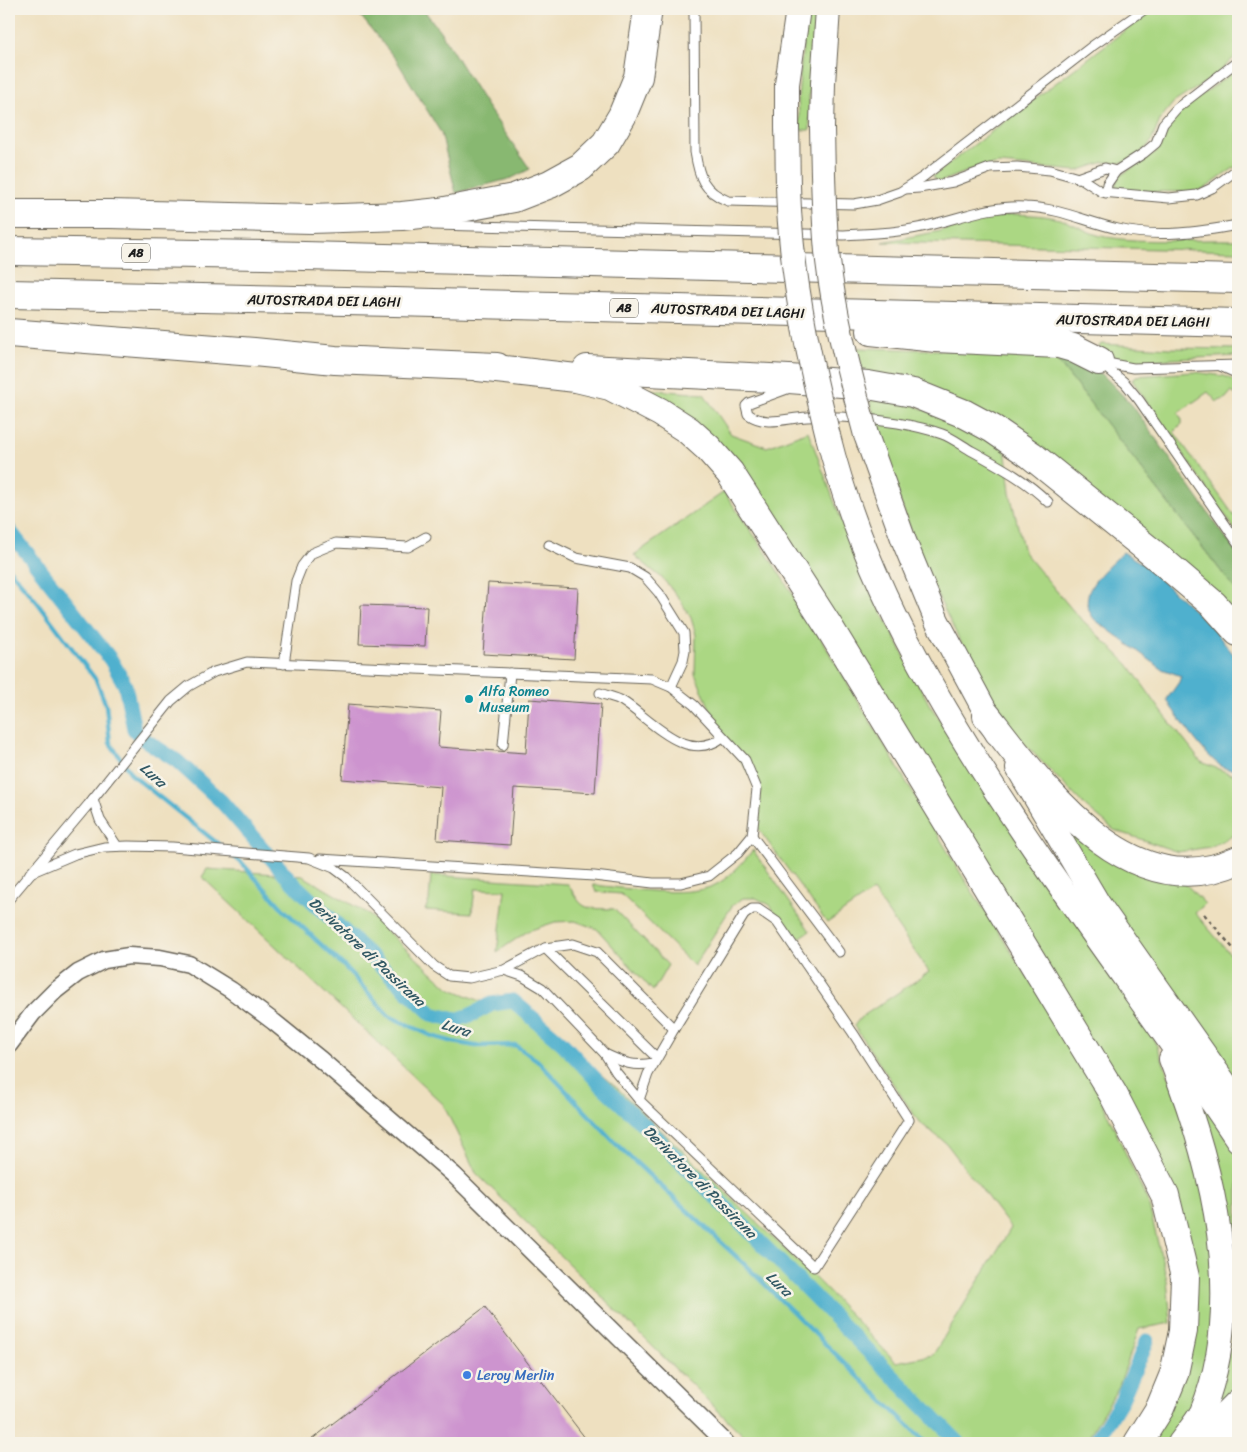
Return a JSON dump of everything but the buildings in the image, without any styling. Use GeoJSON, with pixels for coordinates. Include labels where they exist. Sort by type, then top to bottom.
{"type":"FeatureCollection","features":[{"type":"Feature","properties":{"kind":"highway"},"geometry":{"type":"LineString","coordinates":[[9,214],[311,219],[402,216],[440,212],[514,198],[550,184],[581,167],[606,143],[638,77],[648,9]]}},
{"type":"Feature","properties":{"kind":"highway","name":"A8"},"geometry":{"type":"LineString","coordinates":[[9,251],[1238,279]]}},
{"type":"Feature","properties":{"kind":"highway","name":"AUTOSTRADA DEI LAGHI"},"geometry":{"type":"LineString","coordinates":[[9,294],[1238,323]]}},
{"type":"Feature","properties":{"kind":"highway"},"geometry":{"type":"LineString","coordinates":[[756,312],[863,330],[936,338],[1059,344],[1073,348],[1099,361]]}},
{"type":"Feature","properties":{"kind":"highway"},"geometry":{"type":"LineString","coordinates":[[9,333],[335,360],[478,367],[585,369],[808,381],[868,385],[913,393],[965,414],[993,429],[1031,455],[1214,605],[1238,632]]}},
{"type":"Feature","properties":{"kind":"highway"},"geometry":{"type":"LineString","coordinates":[[478,367],[576,378],[610,386],[660,412],[688,430],[708,448],[730,473],[844,653],[1113,1094],[1164,1195],[1185,1277],[1183,1331],[1174,1374],[1160,1408],[1138,1443]]}},
{"type":"Feature","properties":{"kind":"highway"},"geometry":{"type":"LineString","coordinates":[[987,716],[1036,779],[1055,800],[1092,833],[1116,850],[1138,861],[1176,871],[1192,872],[1238,860]]}},
{"type":"Feature","properties":{"kind":"main road"},"geometry":{"type":"LineString","coordinates":[[786,9],[784,39],[787,84],[789,222],[803,326],[836,469],[877,579],[912,650],[953,723],[1015,822],[1238,1140]]}},
{"type":"Feature","properties":{"kind":"main road"},"geometry":{"type":"LineString","coordinates":[[787,84],[798,9]]}},
{"type":"Feature","properties":{"kind":"main road"},"geometry":{"type":"LineString","coordinates":[[828,9],[822,83],[825,220],[828,262],[841,337],[866,436],[904,541],[938,621],[987,716],[1099,905],[1237,1100]]}},
{"type":"Feature","properties":{"kind":"main road"},"geometry":{"type":"LineString","coordinates":[[822,83],[836,9]]}},
{"type":"Feature","properties":{"kind":"main road"},"geometry":{"type":"LineString","coordinates":[[1151,1016],[1164,1042],[1181,1086],[1214,1186],[1226,1272],[1227,1310],[1223,1349],[1214,1382],[1201,1414],[1180,1443]]}},
{"type":"Feature","properties":{"kind":"main road"},"geometry":{"type":"LineString","coordinates":[[1192,1443],[1207,1432],[1238,1402]]}},
{"type":"Feature","properties":{"kind":"main road"},"geometry":{"type":"LineString","coordinates":[[1224,1443],[1238,1430]]}},
{"type":"Feature","properties":{"kind":"main road"},"geometry":{"type":"LineString","coordinates":[[1234,1443],[1238,1441]]}},
{"type":"Feature","properties":{"kind":"street"},"geometry":{"type":"LineString","coordinates":[[9,1046],[33,1013],[55,991],[78,973],[104,960],[129,956],[160,958],[189,964],[231,990],[274,1022],[454,1175],[726,1443]]}},
{"type":"Feature","properties":{"kind":"lane"},"geometry":{"type":"LineString","coordinates":[[694,9],[694,152],[698,173],[715,196],[728,201],[742,203],[854,204],[877,200],[904,189],[923,177],[1091,47],[1144,9]]}},
{"type":"Feature","properties":{"kind":"lane"},"geometry":{"type":"LineString","coordinates":[[1106,193],[1107,184],[1116,171],[1144,154],[1156,143],[1163,124],[1176,108],[1238,61]]}},
{"type":"Feature","properties":{"kind":"lane"},"geometry":{"type":"LineString","coordinates":[[904,189],[953,182],[990,168],[1017,167],[1050,170],[1077,178],[1106,193],[1169,198],[1197,195],[1212,188],[1238,168]]}},
{"type":"Feature","properties":{"kind":"lane"},"geometry":{"type":"LineString","coordinates":[[1077,178],[1105,168],[1116,171]]}},
{"type":"Feature","properties":{"kind":"lane"},"geometry":{"type":"LineString","coordinates":[[424,225],[844,235],[929,226],[979,211],[1002,207],[1027,206],[1066,213],[1116,229],[1134,232],[1202,232],[1238,225]]}},
{"type":"Feature","properties":{"kind":"lane"},"geometry":{"type":"LineString","coordinates":[[311,219],[414,225]]}},
{"type":"Feature","properties":{"kind":"lane"},"geometry":{"type":"LineString","coordinates":[[1099,361],[1133,368],[1238,365]]}},
{"type":"Feature","properties":{"kind":"lane"},"geometry":{"type":"LineString","coordinates":[[1099,361],[1125,383],[1139,400],[1238,543]]}},
{"type":"Feature","properties":{"kind":"lane"},"geometry":{"type":"LineString","coordinates":[[1218,365],[1238,374]]}},
{"type":"Feature","properties":{"kind":"lane"},"geometry":{"type":"LineString","coordinates":[[808,381],[749,403],[746,406],[748,414],[763,420],[782,421],[805,417],[842,417],[883,421],[943,435],[1017,476],[1048,502]]}},
{"type":"Feature","properties":{"kind":"lane"},"geometry":{"type":"LineString","coordinates":[[284,664],[296,580],[302,566],[312,553],[336,543],[408,548],[426,537]]}},
{"type":"Feature","properties":{"kind":"lane"},"geometry":{"type":"LineString","coordinates":[[549,545],[576,558],[630,568],[644,577],[659,593],[684,633],[685,651],[683,661],[672,687]]}},
{"type":"Feature","properties":{"kind":"lane"},"geometry":{"type":"LineString","coordinates":[[9,899],[30,873],[93,799],[160,712],[171,701],[189,686],[214,672],[247,662],[652,679],[672,687],[694,705],[745,760],[756,789],[752,836],[738,853],[709,876],[681,883],[653,883],[594,876],[117,846],[75,854],[30,873]]}},
{"type":"Feature","properties":{"kind":"lane"},"geometry":{"type":"LineString","coordinates":[[503,745],[510,673]]}},
{"type":"Feature","properties":{"kind":"lane"},"geometry":{"type":"LineString","coordinates":[[600,693],[621,700],[676,741],[700,746],[716,743],[723,737]]}},
{"type":"Feature","properties":{"kind":"lane"},"geometry":{"type":"LineString","coordinates":[[93,799],[100,820],[117,846]]}},
{"type":"Feature","properties":{"kind":"lane"},"geometry":{"type":"LineString","coordinates":[[752,836],[839,952]]}},
{"type":"Feature","properties":{"kind":"lane"},"geometry":{"type":"LineString","coordinates":[[309,858],[334,868],[346,877],[434,966],[449,976],[469,978],[504,970],[545,948],[573,944],[597,952],[674,1029]]}},
{"type":"Feature","properties":{"kind":"lane"},"geometry":{"type":"LineString","coordinates":[[504,970],[522,976],[542,988],[605,1054],[616,1072],[638,1100],[814,1267],[909,1120],[853,1033],[777,922],[758,909],[752,909],[744,915],[656,1060],[648,1074],[638,1100]]}},
{"type":"Feature","properties":{"kind":"lane"},"geometry":{"type":"LineString","coordinates":[[545,948],[656,1060]]}},
{"type":"Feature","properties":{"kind":"lane"},"geometry":{"type":"LineString","coordinates":[[605,1054],[624,1063],[640,1066],[656,1060]]}},
{"type":"Feature","properties":{"kind":"path"},"geometry":{"type":"LineString","coordinates":[[1204,914],[1238,954]]}},
{"type":"Feature","properties":{"kind":"green space"},"geometry":{"type":"Polygon","coordinates":[[[355,9],[423,9],[440,31],[486,105],[530,169],[512,178],[456,193],[441,133],[397,61],[355,9]]]}},
{"type":"Feature","properties":{"kind":"green space"},"geometry":{"type":"Polygon","coordinates":[[[806,9],[816,9],[809,97],[810,130],[800,130],[798,98],[806,9]]]}},
{"type":"Feature","properties":{"kind":"green space"},"geometry":{"type":"Polygon","coordinates":[[[1155,9],[1238,9],[1238,54],[1215,76],[1173,103],[1161,118],[1151,142],[1144,150],[1130,160],[1119,163],[1104,162],[1077,171],[1000,164],[979,167],[937,183],[933,176],[1155,9]]]}},
{"type":"Feature","properties":{"kind":"green space"},"geometry":{"type":"Polygon","coordinates":[[[1238,69],[1238,165],[1207,187],[1195,192],[1120,191],[1115,188],[1118,177],[1156,152],[1172,123],[1183,108],[1238,69]]]}},
{"type":"Feature","properties":{"kind":"green space"},"geometry":{"type":"Polygon","coordinates":[[[1013,214],[1057,218],[1095,234],[1122,239],[1155,241],[1238,240],[1238,251],[883,242],[941,231],[976,219],[1013,214]]]}},
{"type":"Feature","properties":{"kind":"green space"},"geometry":{"type":"Polygon","coordinates":[[[1101,344],[1238,349],[1238,356],[1131,361],[1118,359],[1102,352],[1099,346],[1101,344]]]}},
{"type":"Feature","properties":{"kind":"green space"},"geometry":{"type":"Polygon","coordinates":[[[857,348],[983,351],[1049,350],[1238,593],[1238,621],[1066,474],[864,375],[857,348]]]}},
{"type":"Feature","properties":{"kind":"green space"},"geometry":{"type":"Polygon","coordinates":[[[1049,350],[1082,360],[1103,375],[1132,405],[1238,555],[1238,593],[1049,350]]]}},
{"type":"Feature","properties":{"kind":"green space"},"geometry":{"type":"Polygon","coordinates":[[[1194,372],[1224,376],[1238,382],[1238,396],[1231,392],[1226,398],[1217,402],[1208,392],[1178,413],[1182,424],[1174,432],[1238,521],[1238,534],[1132,380],[1136,376],[1194,372]]]}},
{"type":"Feature","properties":{"kind":"green space"},"geometry":{"type":"Polygon","coordinates":[[[617,387],[704,394],[731,434],[767,447],[808,431],[860,570],[929,704],[1144,1020],[1157,1046],[1174,1089],[1206,1188],[1219,1309],[1194,1410],[1169,1443],[1145,1443],[1180,1376],[1170,1193],[735,469],[617,387]]]}},
{"type":"Feature","properties":{"kind":"green space"},"geometry":{"type":"Polygon","coordinates":[[[868,393],[895,397],[1005,445],[1010,493],[1024,552],[1075,613],[1128,664],[1201,762],[1231,774],[1238,771],[1238,833],[1210,847],[1178,852],[1114,830],[1086,807],[1008,727],[958,637],[927,574],[888,468],[868,393]]]}},
{"type":"Feature","properties":{"kind":"green space"},"geometry":{"type":"Polygon","coordinates":[[[724,492],[767,554],[820,637],[963,877],[1087,1069],[1148,1202],[1167,1280],[1171,1323],[1139,1329],[1119,1386],[1085,1443],[751,1443],[476,1173],[443,1104],[202,877],[207,869],[303,876],[368,914],[449,988],[493,1006],[521,1008],[617,1088],[818,1281],[896,1362],[933,1355],[1011,1228],[946,1143],[919,1122],[854,1026],[860,1018],[929,972],[873,891],[827,923],[757,827],[759,788],[718,727],[695,674],[696,635],[691,618],[679,598],[663,579],[634,555],[724,492]]]}},
{"type":"Feature","properties":{"kind":"green space"},"geometry":{"type":"Polygon","coordinates":[[[1047,803],[1181,879],[1205,904],[1195,913],[1238,963],[1238,1088],[1106,902],[1047,803]]]}},
{"type":"Feature","properties":{"kind":"green space"},"geometry":{"type":"Polygon","coordinates":[[[753,850],[810,931],[796,940],[770,905],[756,898],[743,898],[732,906],[694,966],[621,894],[596,892],[593,885],[671,892],[701,890],[713,886],[724,879],[753,850]]]}},
{"type":"Feature","properties":{"kind":"green space"},"geometry":{"type":"Polygon","coordinates":[[[431,875],[568,884],[581,904],[590,908],[614,909],[668,965],[653,991],[597,929],[575,921],[555,922],[528,931],[497,952],[505,890],[475,889],[472,913],[425,910],[429,901],[431,875]]]}},
{"type":"Feature","properties":{"kind":"green space"},"geometry":{"type":"Polygon","coordinates":[[[1176,1063],[1238,1154],[1238,1391],[1202,1426],[1230,1351],[1234,1310],[1233,1272],[1176,1063]]]}},
{"type":"Feature","properties":{"kind":"water"},"geometry":{"type":"Polygon","coordinates":[[[1123,552],[1143,564],[1210,625],[1238,660],[1238,768],[1227,769],[1209,756],[1171,707],[1167,699],[1181,676],[1162,669],[1095,620],[1089,610],[1087,601],[1089,591],[1101,574],[1123,552]]]}},
{"type":"Feature","properties":{"kind":"waterway","name":"Derivatore di Passirana"},"geometry":{"type":"LineString","coordinates":[[9,530],[111,660],[125,685],[134,729],[142,738],[177,761],[221,801],[293,883],[432,1014],[456,1020],[492,1004],[513,1001],[562,1043],[601,1085],[647,1128],[959,1443]]}},
{"type":"Feature","properties":{"kind":"waterway","name":"Lura"},"geometry":{"type":"LineString","coordinates":[[9,569],[37,602],[96,680],[106,705],[110,743],[132,775],[242,863],[284,910],[345,967],[389,1016],[432,1036],[453,1042],[476,1046],[515,1045],[537,1060],[615,1143],[740,1260],[926,1443]]}},
{"type":"Feature","properties":{"kind":"waterway","name":"Derivatore di Passirana"},"geometry":{"type":"LineString","coordinates":[[1095,1443],[1122,1399],[1147,1341]]}},
{"type":"Feature","properties":{"kind":"place","name":"Alfa Romeo Museum"},"geometry":{"type":"Point","coordinates":[469,699]}},
{"type":"Feature","properties":{"kind":"place","name":"Leroy Merlin"},"geometry":{"type":"Point","coordinates":[467,1375]}}]}
